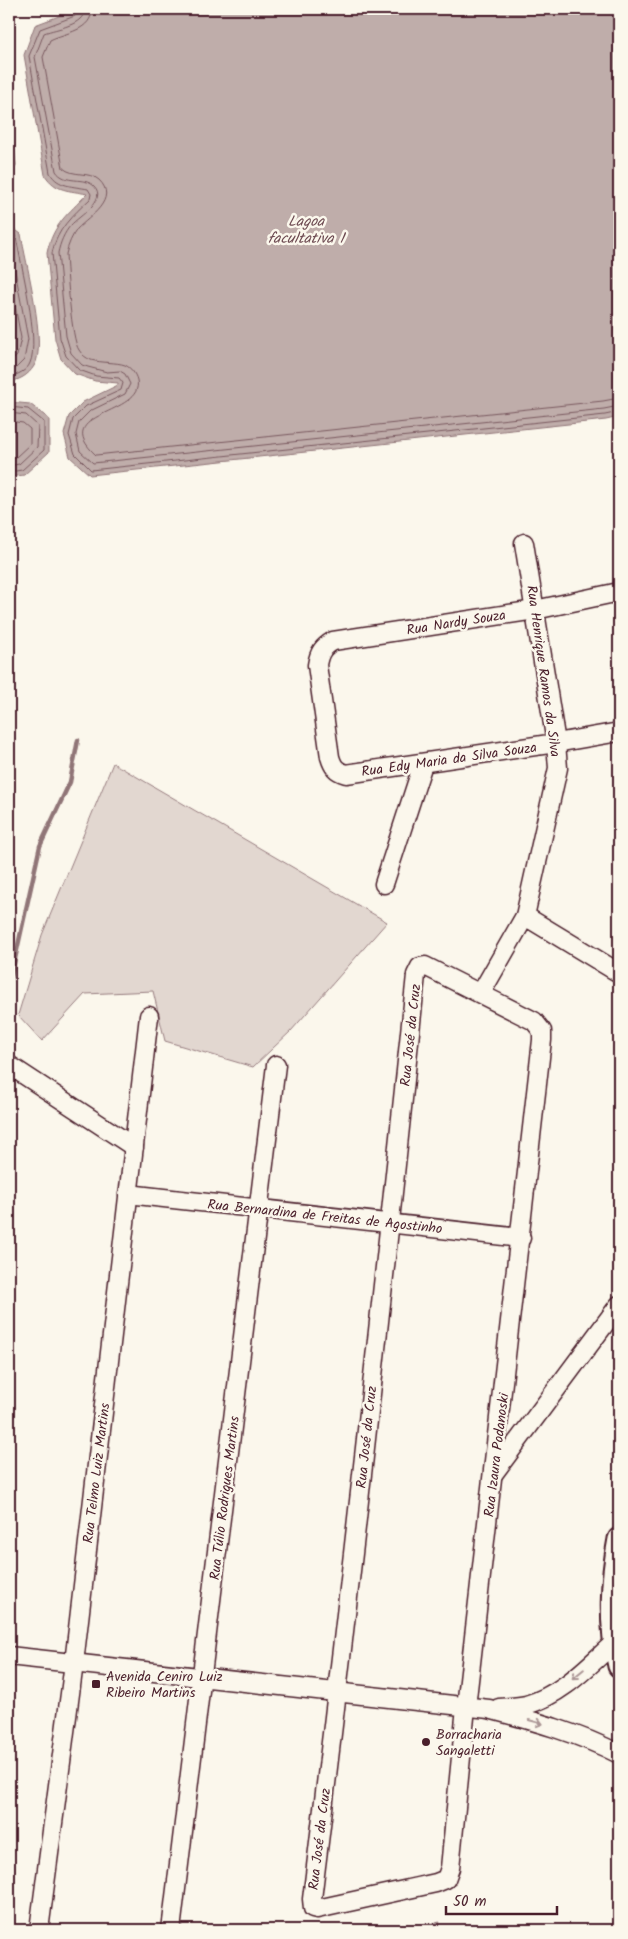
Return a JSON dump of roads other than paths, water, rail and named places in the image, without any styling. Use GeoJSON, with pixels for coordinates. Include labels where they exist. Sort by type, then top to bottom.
{"type":"FeatureCollection","features":[{"type":"Feature","properties":{"kind":"main road"},"geometry":{"type":"LineString","coordinates":[[619,1539],[613,1589],[615,1642],[619,1666]]}},
{"type":"Feature","properties":{"kind":"street","name":"Rua Henrique Ramos da Silva"},"geometry":{"type":"LineString","coordinates":[[481,993],[525,916],[558,768],[556,743],[524,543]]}},
{"type":"Feature","properties":{"kind":"street","name":"Rua Nardy Souza"},"geometry":{"type":"LineString","coordinates":[[339,772],[333,767],[330,757],[318,665],[318,656],[324,647],[333,641],[535,610],[619,592]]}},
{"type":"Feature","properties":{"kind":"street","name":"Rua Edy Maria da Silva Souza"},"geometry":{"type":"LineString","coordinates":[[339,772],[346,774],[423,764],[619,732]]}},
{"type":"Feature","properties":{"kind":"street"},"geometry":{"type":"LineString","coordinates":[[384,884],[423,764]]}},
{"type":"Feature","properties":{"kind":"street"},"geometry":{"type":"LineString","coordinates":[[525,916],[619,973]]}},
{"type":"Feature","properties":{"kind":"street","name":"Rua José da Cruz"},"geometry":{"type":"LineString","coordinates":[[446,1879],[436,1883],[322,1909],[313,1908],[312,1899],[390,1224],[416,975],[420,967],[425,966],[481,993]]}},
{"type":"Feature","properties":{"kind":"street","name":"Rua Izaura Podanoski"},"geometry":{"type":"LineString","coordinates":[[446,1879],[450,1868],[466,1707],[521,1238],[542,1040],[542,1031],[534,1021],[481,993]]}},
{"type":"Feature","properties":{"kind":"street","name":"Rua Telmo Luiz Martins"},"geometry":{"type":"LineString","coordinates":[[39,1930],[74,1663],[149,1016]]}},
{"type":"Feature","properties":{"kind":"street"},"geometry":{"type":"LineString","coordinates":[[9,1065],[134,1147]]}},
{"type":"Feature","properties":{"kind":"street","name":"Rua Túlio Rodrigues Martins"},"geometry":{"type":"LineString","coordinates":[[171,1930],[276,1065]]}},
{"type":"Feature","properties":{"kind":"street","name":"Rua Bernardina de Freitas de Agostinho"},"geometry":{"type":"LineString","coordinates":[[128,1194],[521,1238]]}},
{"type":"Feature","properties":{"kind":"street"},"geometry":{"type":"LineString","coordinates":[[494,1473],[619,1305]]}},
{"type":"Feature","properties":{"kind":"street"},"geometry":{"type":"LineString","coordinates":[[9,1656],[489,1709],[524,1705],[555,1692],[615,1642]]}},
{"type":"Feature","properties":{"kind":"street"},"geometry":{"type":"LineString","coordinates":[[489,1709],[566,1732],[619,1754]]}},
{"type":"Feature","properties":{"kind":"water","name":"Lagoa facultativa 1"},"geometry":{"type":"Polygon","coordinates":[[[73,9],[619,9],[619,417],[606,420],[90,475],[70,457],[64,434],[69,416],[83,402],[118,385],[118,383],[95,381],[75,374],[61,359],[55,339],[47,253],[57,227],[87,194],[58,187],[49,181],[45,175],[24,55],[35,25],[75,10],[73,9]]]}},
{"type":"Feature","properties":{"kind":"water"},"geometry":{"type":"Polygon","coordinates":[[[9,98],[16,165],[9,180],[9,98]]]}},
{"type":"Feature","properties":{"kind":"water"},"geometry":{"type":"Polygon","coordinates":[[[9,225],[21,234],[37,322],[38,356],[29,372],[23,377],[9,382],[9,225]]]}},
{"type":"Feature","properties":{"kind":"water"},"geometry":{"type":"Polygon","coordinates":[[[9,402],[30,404],[49,419],[49,452],[24,475],[9,477],[9,402]]]}},
{"type":"Feature","properties":{"kind":"waterway"},"geometry":{"type":"LineString","coordinates":[[9,986],[40,846],[70,782],[78,740]]}},
{"type":"Feature","properties":{"kind":"place","name":"Avenida Ceniro Luiz Ribeiro Martins"},"geometry":{"type":"Point","coordinates":[96,1684]}},
{"type":"Feature","properties":{"kind":"place","name":"Borracharia Sangaletti"},"geometry":{"type":"Point","coordinates":[426,1742]}}]}
